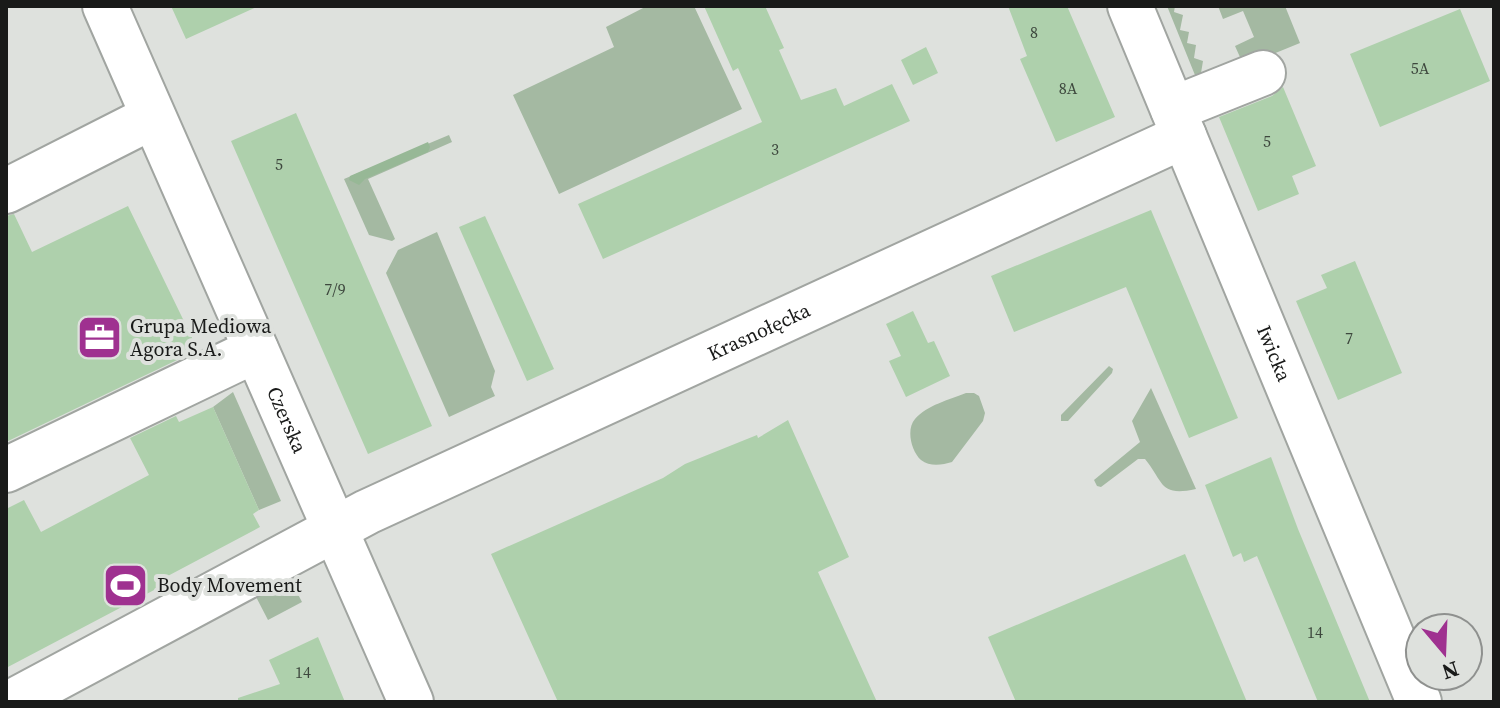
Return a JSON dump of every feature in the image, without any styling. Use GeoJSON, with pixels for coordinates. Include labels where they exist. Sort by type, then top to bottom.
{"type":"FeatureCollection","features":[{"type":"Feature","properties":{"kind":"street","name":"Czerska"},"geometry":{"type":"LineString","coordinates":[[105,6],[411,702]]}},
{"type":"Feature","properties":{"kind":"street","name":"Iwicka"},"geometry":{"type":"LineString","coordinates":[[1130,6],[1419,702]]}},
{"type":"Feature","properties":{"kind":"street","name":"Krasnołęcka"},"geometry":{"type":"LineString","coordinates":[[12,702],[335,529],[1178,122],[1263,73]]}},
{"type":"Feature","properties":{"kind":"street"},"geometry":{"type":"LineString","coordinates":[[6,191],[152,117]]}},
{"type":"Feature","properties":{"kind":"street"},"geometry":{"type":"LineString","coordinates":[[6,470],[256,350]]}},
{"type":"Feature","properties":{"kind":"green space"},"geometry":{"type":"Polygon","coordinates":[[[647,6],[694,6],[742,109],[559,194],[513,95],[614,47],[606,27],[647,6]]]}},
{"type":"Feature","properties":{"kind":"green space"},"geometry":{"type":"Polygon","coordinates":[[[1167,6],[1175,6],[1174,12],[1183,15],[1180,30],[1189,32],[1187,43],[1196,45],[1194,58],[1203,61],[1199,85],[1167,6]]]}},
{"type":"Feature","properties":{"kind":"green space"},"geometry":{"type":"Polygon","coordinates":[[[1218,6],[1285,6],[1300,43],[1244,66],[1235,46],[1254,37],[1243,11],[1223,19],[1218,6]]]}},
{"type":"Feature","properties":{"kind":"green space"},"geometry":{"type":"Polygon","coordinates":[[[449,135],[452,142],[368,179],[395,239],[392,241],[369,235],[344,179],[449,135]]]}},
{"type":"Feature","properties":{"kind":"green space"},"geometry":{"type":"Polygon","coordinates":[[[428,142],[428,152],[365,179],[359,185],[349,180],[350,176],[428,142]]]}},
{"type":"Feature","properties":{"kind":"green space"},"geometry":{"type":"Polygon","coordinates":[[[437,232],[495,371],[491,387],[495,396],[449,417],[386,273],[398,250],[437,232]]]}},
{"type":"Feature","properties":{"kind":"green space"},"geometry":{"type":"Polygon","coordinates":[[[1109,366],[1113,369],[1112,373],[1068,421],[1061,421],[1061,415],[1109,366]]]}},
{"type":"Feature","properties":{"kind":"green space"},"geometry":{"type":"Polygon","coordinates":[[[1151,388],[1196,489],[1169,489],[1145,459],[1138,459],[1101,487],[1097,486],[1094,480],[1140,442],[1132,421],[1151,388]]]}},
{"type":"Feature","properties":{"kind":"green space"},"geometry":{"type":"Polygon","coordinates":[[[233,392],[281,501],[259,510],[213,407],[233,392]]]}},
{"type":"Feature","properties":{"kind":"green space"},"geometry":{"type":"Polygon","coordinates":[[[966,393],[979,396],[985,413],[983,421],[952,462],[940,465],[921,460],[911,440],[912,423],[932,406],[966,393]]]}},
{"type":"Feature","properties":{"kind":"green space"},"geometry":{"type":"Polygon","coordinates":[[[286,571],[302,602],[268,620],[252,589],[286,571]]]}},
{"type":"Feature","properties":{"kind":"building"},"geometry":{"type":"Polygon","coordinates":[[[171,6],[259,6],[186,39],[171,6]]]}},
{"type":"Feature","properties":{"kind":"building"},"geometry":{"type":"Polygon","coordinates":[[[704,6],[765,6],[784,48],[779,50],[801,100],[836,88],[844,106],[892,84],[910,121],[603,259],[578,204],[762,122],[738,68],[733,71],[704,6]]]}},
{"type":"Feature","properties":{"kind":"building"},"geometry":{"type":"Polygon","coordinates":[[[1008,6],[1067,6],[1115,117],[1056,142],[1020,59],[1027,56],[1008,6]]]}},
{"type":"Feature","properties":{"kind":"building"},"geometry":{"type":"Polygon","coordinates":[[[1460,9],[1490,81],[1380,127],[1350,54],[1460,9]]]}},
{"type":"Feature","properties":{"kind":"building"},"geometry":{"type":"Polygon","coordinates":[[[926,47],[938,73],[913,85],[901,60],[926,47]]]}},
{"type":"Feature","properties":{"kind":"building"},"geometry":{"type":"Polygon","coordinates":[[[1283,87],[1316,166],[1292,176],[1299,194],[1258,211],[1219,117],[1272,96],[1283,87]]]}},
{"type":"Feature","properties":{"kind":"building"},"geometry":{"type":"Polygon","coordinates":[[[296,113],[432,426],[368,454],[231,141],[296,113]]]}},
{"type":"Feature","properties":{"kind":"building","name":"Grupa Mediowa Agora S.A."},"geometry":{"type":"Polygon","coordinates":[[[128,206],[198,350],[6,442],[6,216],[14,214],[32,252],[128,206]]]}},
{"type":"Feature","properties":{"kind":"building"},"geometry":{"type":"Polygon","coordinates":[[[1151,210],[1238,418],[1189,438],[1126,287],[1014,332],[991,276],[1151,210]]]}},
{"type":"Feature","properties":{"kind":"building"},"geometry":{"type":"Polygon","coordinates":[[[485,216],[554,369],[527,381],[459,227],[485,216]]]}},
{"type":"Feature","properties":{"kind":"building"},"geometry":{"type":"Polygon","coordinates":[[[1355,261],[1402,373],[1338,400],[1296,301],[1327,288],[1321,275],[1355,261]]]}},
{"type":"Feature","properties":{"kind":"building"},"geometry":{"type":"Polygon","coordinates":[[[913,311],[928,343],[934,341],[950,376],[906,397],[889,361],[901,356],[886,324],[913,311]]]}},
{"type":"Feature","properties":{"kind":"building"},"geometry":{"type":"Polygon","coordinates":[[[213,407],[259,510],[253,514],[260,527],[164,578],[156,589],[6,668],[6,509],[24,500],[41,532],[149,475],[130,438],[176,416],[179,422],[213,407]]]}},
{"type":"Feature","properties":{"kind":"building"},"geometry":{"type":"Polygon","coordinates":[[[788,420],[849,557],[818,572],[877,702],[558,702],[491,554],[663,478],[685,464],[757,435],[758,438],[788,420]]]}},
{"type":"Feature","properties":{"kind":"building"},"geometry":{"type":"Polygon","coordinates":[[[1271,457],[1370,702],[1318,702],[1257,556],[1244,562],[1241,553],[1233,557],[1205,485],[1271,457]]]}},
{"type":"Feature","properties":{"kind":"building"},"geometry":{"type":"Polygon","coordinates":[[[1185,554],[1247,702],[1016,702],[988,637],[1185,554]]]}},
{"type":"Feature","properties":{"kind":"building"},"geometry":{"type":"Polygon","coordinates":[[[318,637],[345,702],[238,702],[238,698],[280,684],[269,660],[318,637]]]}},
{"type":"Feature","properties":{"kind":"place","name":"Grupa Mediowa Agora S.A."},"geometry":{"type":"Point","coordinates":[99,338]}},
{"type":"Feature","properties":{"kind":"place","name":"Body Movement"},"geometry":{"type":"Point","coordinates":[126,585]}}]}
